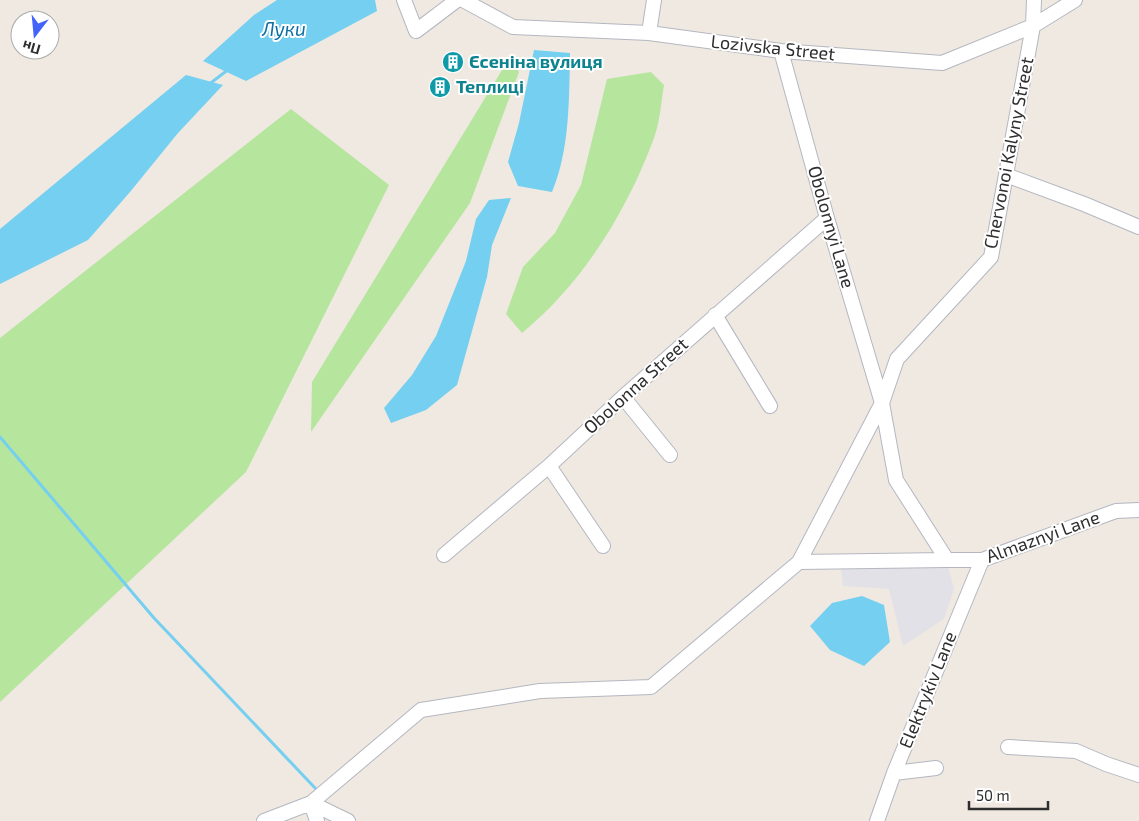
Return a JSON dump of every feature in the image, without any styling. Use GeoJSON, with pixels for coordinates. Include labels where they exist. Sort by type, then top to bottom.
{"type":"FeatureCollection","features":[{"type":"Feature","properties":{"kind":"street"},"geometry":{"type":"LineString","coordinates":[[404,0],[416,31],[457,0]]}},
{"type":"Feature","properties":{"kind":"street","name":"Lozivska Street"},"geometry":{"type":"LineString","coordinates":[[463,0],[513,27],[648,33],[782,51],[942,63],[1033,26],[1075,0]]}},
{"type":"Feature","properties":{"kind":"street"},"geometry":{"type":"LineString","coordinates":[[648,33],[654,0]]}},
{"type":"Feature","properties":{"kind":"street","name":"Chervonoi Kalyny Street"},"geometry":{"type":"LineString","coordinates":[[264,821],[311,803],[421,710],[540,691],[652,688],[799,562],[882,403],[897,359],[991,256],[1033,26],[1034,0]]}},
{"type":"Feature","properties":{"kind":"street","name":"Obolonnyi Lane"},"geometry":{"type":"LineString","coordinates":[[782,51],[827,218],[882,403]]}},
{"type":"Feature","properties":{"kind":"street"},"geometry":{"type":"LineString","coordinates":[[1006,175],[1084,204],[1139,228]]}},
{"type":"Feature","properties":{"kind":"street","name":"Obolonna Street"},"geometry":{"type":"LineString","coordinates":[[444,555],[548,466],[715,315],[827,218]]}},
{"type":"Feature","properties":{"kind":"street"},"geometry":{"type":"LineString","coordinates":[[715,315],[770,406]]}},
{"type":"Feature","properties":{"kind":"street"},"geometry":{"type":"LineString","coordinates":[[623,397],[670,455]]}},
{"type":"Feature","properties":{"kind":"street"},"geometry":{"type":"LineString","coordinates":[[882,403],[896,480],[947,560]]}},
{"type":"Feature","properties":{"kind":"street"},"geometry":{"type":"LineString","coordinates":[[548,466],[603,546]]}},
{"type":"Feature","properties":{"kind":"street","name":"Almaznyi Lane"},"geometry":{"type":"LineString","coordinates":[[799,562],[982,560],[1116,510],[1139,510]]}},
{"type":"Feature","properties":{"kind":"street","name":"Elektrykiv Lane"},"geometry":{"type":"LineString","coordinates":[[877,821],[894,773],[982,560]]}},
{"type":"Feature","properties":{"kind":"street"},"geometry":{"type":"LineString","coordinates":[[1008,747],[1076,751],[1139,775]]}},
{"type":"Feature","properties":{"kind":"street"},"geometry":{"type":"LineString","coordinates":[[894,773],[936,768]]}},
{"type":"Feature","properties":{"kind":"street"},"geometry":{"type":"LineString","coordinates":[[311,803],[317,821]]}},
{"type":"Feature","properties":{"kind":"street"},"geometry":{"type":"LineString","coordinates":[[311,803],[348,821]]}},
{"type":"Feature","properties":{"kind":"shaded area"},"geometry":{"type":"Polygon","coordinates":[[[948,566],[954,589],[944,619],[903,646],[889,589],[843,586],[841,569],[948,566]]]}},
{"type":"Feature","properties":{"kind":"green space"},"geometry":{"type":"Polygon","coordinates":[[[510,57],[519,72],[470,203],[311,432],[312,382],[510,57]]]}},
{"type":"Feature","properties":{"kind":"green space"},"geometry":{"type":"Polygon","coordinates":[[[651,72],[664,85],[659,119],[654,138],[631,192],[601,244],[583,269],[565,292],[522,333],[506,314],[523,267],[555,233],[581,185],[607,79],[651,72]]]}},
{"type":"Feature","properties":{"kind":"green space"},"geometry":{"type":"Polygon","coordinates":[[[291,109],[389,185],[246,472],[0,702],[0,338],[291,109]]]}},
{"type":"Feature","properties":{"kind":"water","name":"Луки"},"geometry":{"type":"Polygon","coordinates":[[[277,0],[375,0],[377,11],[246,81],[203,61],[254,15],[277,0]]]}},
{"type":"Feature","properties":{"kind":"water"},"geometry":{"type":"Polygon","coordinates":[[[534,50],[570,53],[569,106],[565,141],[558,176],[552,192],[518,186],[508,162],[519,123],[534,50]]]}},
{"type":"Feature","properties":{"kind":"water"},"geometry":{"type":"Polygon","coordinates":[[[186,75],[223,85],[178,133],[88,240],[0,284],[0,229],[186,75]]]}},
{"type":"Feature","properties":{"kind":"water"},"geometry":{"type":"Polygon","coordinates":[[[511,198],[492,245],[487,277],[457,385],[426,410],[391,423],[384,408],[412,375],[436,336],[466,261],[476,219],[489,200],[511,198]]]}},
{"type":"Feature","properties":{"kind":"water"},"geometry":{"type":"Polygon","coordinates":[[[862,596],[884,605],[890,642],[864,666],[830,650],[810,626],[832,603],[862,596]]]}},
{"type":"Feature","properties":{"kind":"waterway"},"geometry":{"type":"LineString","coordinates":[[208,85],[229,69]]}},
{"type":"Feature","properties":{"kind":"waterway"},"geometry":{"type":"LineString","coordinates":[[0,437],[154,618],[316,789]]}},
{"type":"Feature","properties":{"kind":"place","name":"Єсеніна вулиця"},"geometry":{"type":"Point","coordinates":[453,62]}},
{"type":"Feature","properties":{"kind":"place","name":"Теплиці"},"geometry":{"type":"Point","coordinates":[440,87]}}]}
